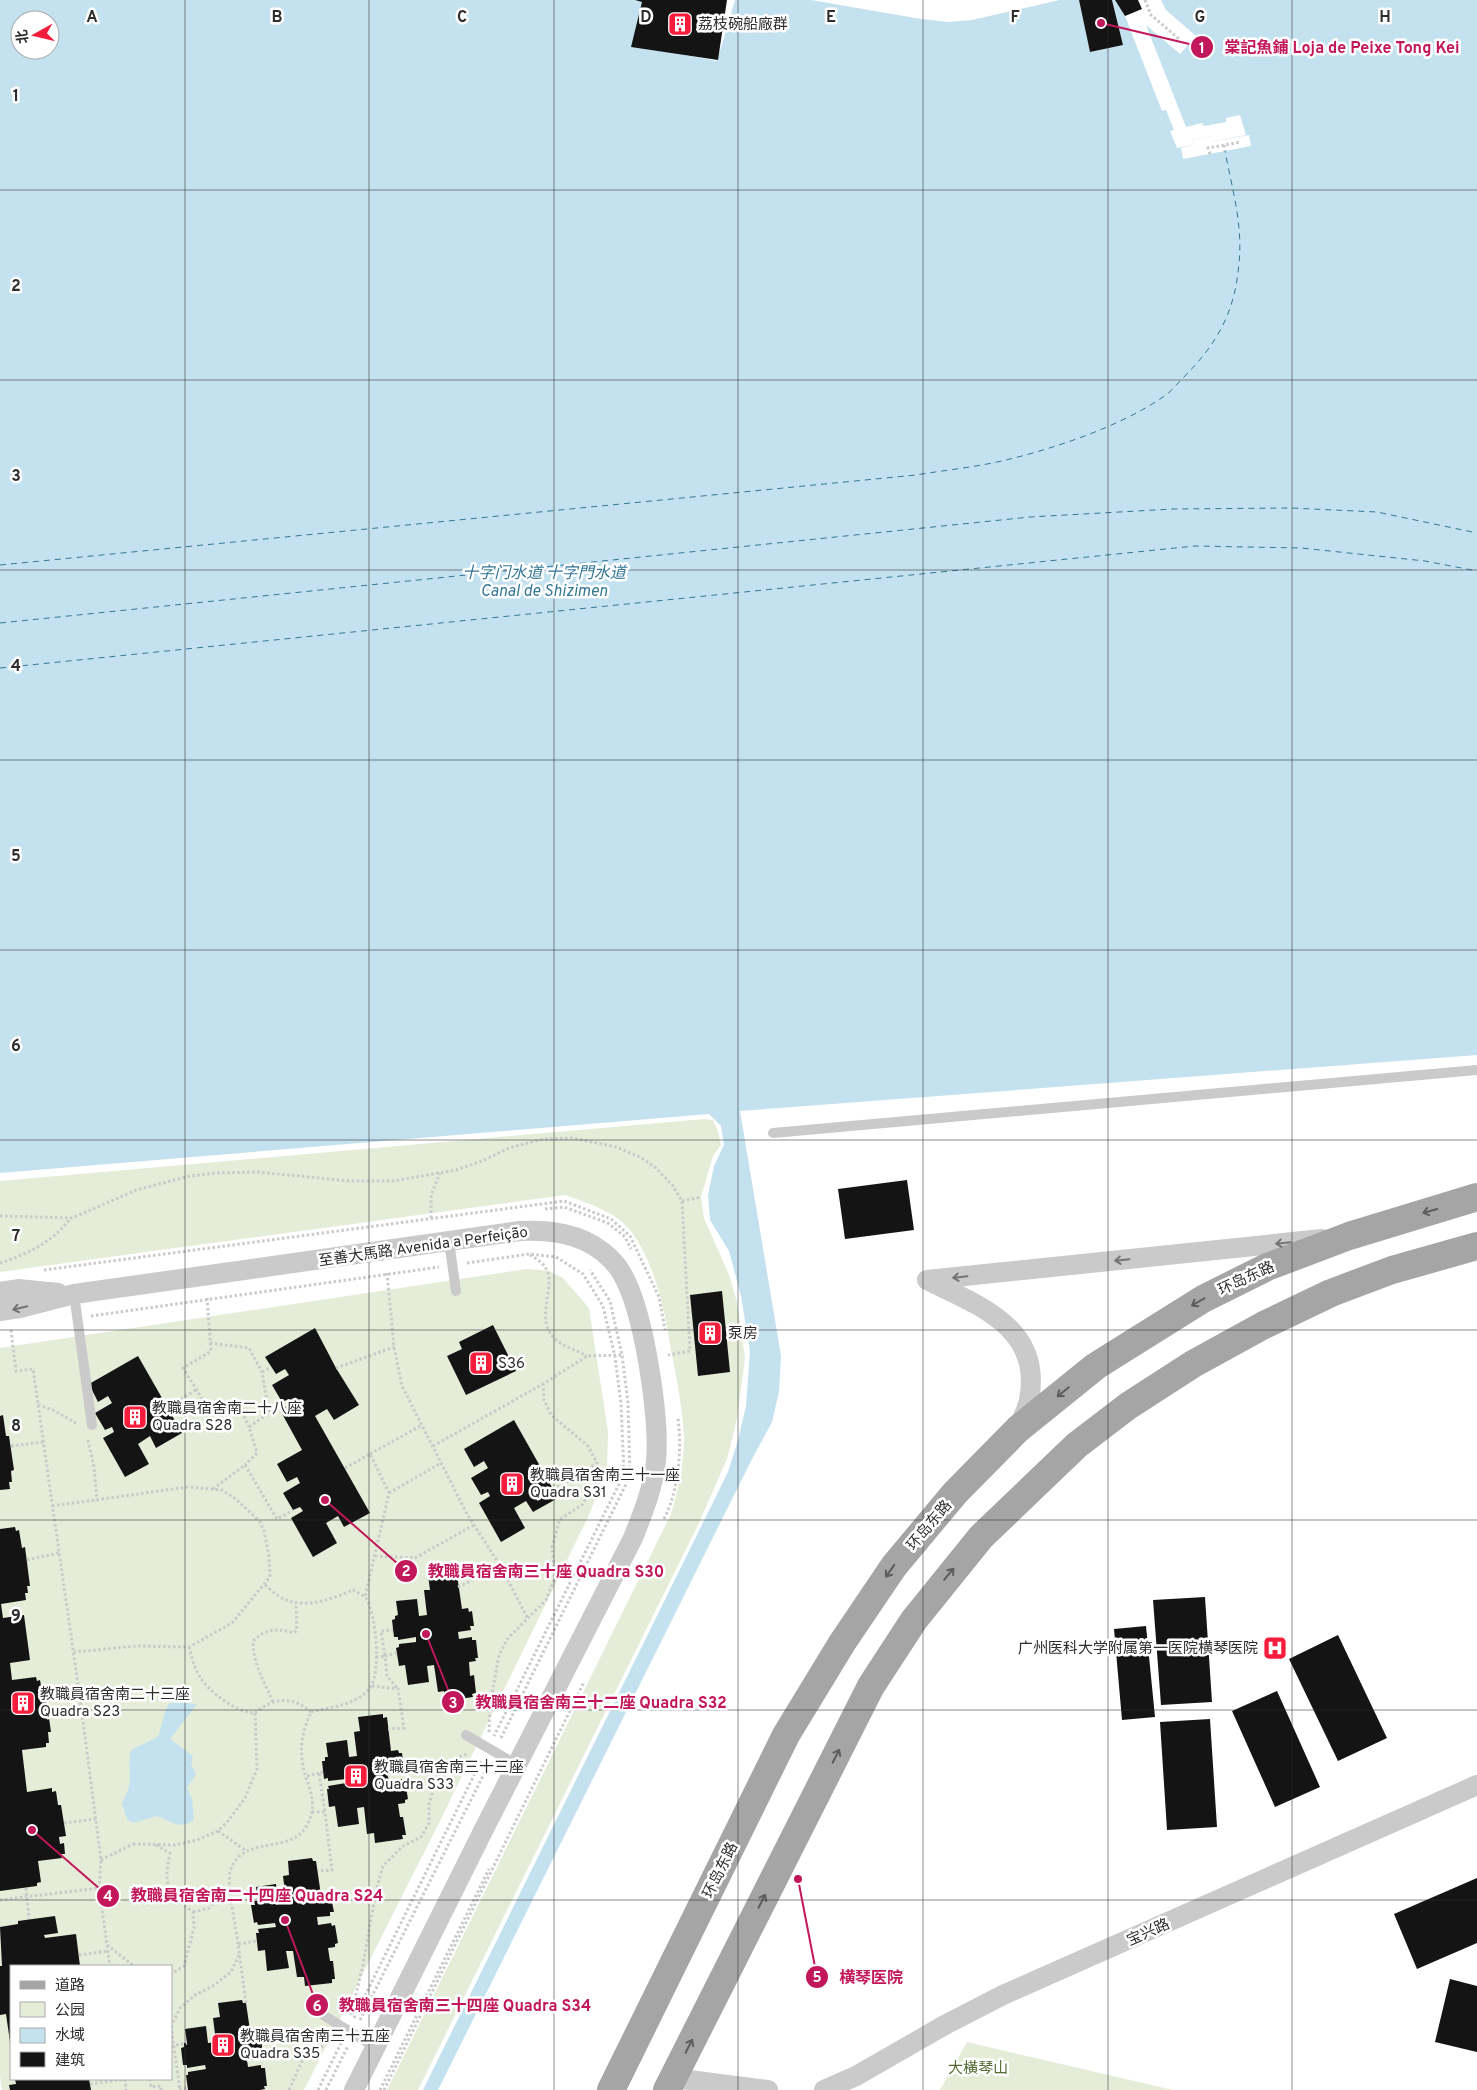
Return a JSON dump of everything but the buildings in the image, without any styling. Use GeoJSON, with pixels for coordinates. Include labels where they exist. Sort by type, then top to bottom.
{"type":"FeatureCollection","features":[{"type":"Feature","properties":{"kind":"main road","name":"环岛东路"},"geometry":{"type":"LineString","coordinates":[[611,2090],[786,1735],[842,1643],[894,1566],[955,1493],[1018,1429],[1096,1366],[1203,1298],[1267,1267],[1349,1236],[1477,1197]]}},
{"type":"Feature","properties":{"kind":"main road"},"geometry":{"type":"LineString","coordinates":[[670,2084],[871,1686],[914,1620],[981,1537],[1076,1445],[1128,1406],[1193,1364],[1264,1325],[1331,1293],[1392,1270],[1477,1246]]}},
{"type":"Feature","properties":{"kind":"street","name":"至善大馬路 Avenida a Perfeição"},"geometry":{"type":"LineString","coordinates":[[4,1311],[74,1294],[520,1231],[565,1233],[586,1241],[603,1252],[621,1270],[632,1293],[640,1321],[646,1356],[656,1437],[656,1461],[652,1487],[643,1513],[633,1538],[516,1765],[354,2090]]}},
{"type":"Feature","properties":{"kind":"street"},"geometry":{"type":"LineString","coordinates":[[1018,1429],[1029,1401],[1032,1370],[1027,1352],[1016,1333],[975,1304],[927,1280],[1349,1236]]}},
{"type":"Feature","properties":{"kind":"street","name":"至善大馬路 Avenida a Perfeição"},"geometry":{"type":"LineString","coordinates":[[0,1292],[18,1290],[74,1294]]}},
{"type":"Feature","properties":{"kind":"street","name":"宝兴路"},"geometry":{"type":"LineString","coordinates":[[824,2090],[856,2076],[943,2026],[1003,1995],[1477,1784]]}},
{"type":"Feature","properties":{"kind":"street"},"geometry":{"type":"LineString","coordinates":[[670,2084],[768,2090]]}},
{"type":"Feature","properties":{"kind":"lane"},"geometry":{"type":"LineString","coordinates":[[773,1133],[1477,1070]]}},
{"type":"Feature","properties":{"kind":"lane"},"geometry":{"type":"LineString","coordinates":[[441,1242],[452,1265],[456,1291]]}},
{"type":"Feature","properties":{"kind":"lane"},"geometry":{"type":"LineString","coordinates":[[74,1294],[92,1425]]}},
{"type":"Feature","properties":{"kind":"lane"},"geometry":{"type":"LineString","coordinates":[[466,1735],[516,1765]]}},
{"type":"Feature","properties":{"kind":"lane"},"geometry":{"type":"LineString","coordinates":[[323,2015],[375,2047]]}},
{"type":"Feature","properties":{"kind":"path"},"geometry":{"type":"LineString","coordinates":[[1145,0],[1152,15],[1179,39]]}},
{"type":"Feature","properties":{"kind":"path"},"geometry":{"type":"LineString","coordinates":[[1210,154],[1208,148],[1241,142]]}},
{"type":"Feature","properties":{"kind":"path"},"geometry":{"type":"LineString","coordinates":[[1224,145],[1225,151]]}},
{"type":"Feature","properties":{"kind":"path"},"geometry":{"type":"LineString","coordinates":[[0,1216],[72,1218],[136,1190],[190,1176],[217,1172],[258,1172],[349,1181],[393,1181],[440,1173],[482,1161],[509,1148],[543,1140],[572,1138],[616,1147],[640,1157],[662,1174],[673,1186],[682,1201],[690,1351],[669,1355],[588,1356],[558,1342],[547,1328],[545,1305],[549,1284],[546,1268],[529,1254]]}},
{"type":"Feature","properties":{"kind":"path"},"geometry":{"type":"LineString","coordinates":[[440,1173],[431,1195],[431,1218],[441,1242]]}},
{"type":"Feature","properties":{"kind":"path"},"geometry":{"type":"LineString","coordinates":[[682,1201],[701,1197]]}},
{"type":"Feature","properties":{"kind":"path"},"geometry":{"type":"LineString","coordinates":[[39,1270],[564,1201],[611,1219],[630,1236],[659,1297],[663,1336],[655,1298],[625,1237],[608,1223],[564,1207],[535,1210]]}},
{"type":"Feature","properties":{"kind":"path"},"geometry":{"type":"LineString","coordinates":[[0,1263],[42,1246],[61,1231],[72,1218]]}},
{"type":"Feature","properties":{"kind":"path"},"geometry":{"type":"LineString","coordinates":[[384,1251],[394,1347],[402,1386],[474,1525],[500,1567],[528,1619]]}},
{"type":"Feature","properties":{"kind":"path"},"geometry":{"type":"LineString","coordinates":[[84,1317],[529,1254],[556,1257],[583,1274],[603,1306],[615,1357],[621,1403],[624,1474],[491,1750],[351,2032],[318,2090]]}},
{"type":"Feature","properties":{"kind":"path"},"geometry":{"type":"LineString","coordinates":[[326,2090],[351,2032],[630,1476],[628,1403],[622,1355],[610,1301],[587,1265]]}},
{"type":"Feature","properties":{"kind":"path"},"geometry":{"type":"LineString","coordinates":[[204,1276],[211,1351],[183,1368],[208,1408],[226,1415],[241,1410],[249,1427],[257,1453],[246,1465],[212,1489]]}},
{"type":"Feature","properties":{"kind":"path"},"geometry":{"type":"LineString","coordinates":[[4,1311],[16,1372],[33,1369],[96,1819],[101,1860],[99,1888],[110,1965]]}},
{"type":"Feature","properties":{"kind":"path"},"geometry":{"type":"LineString","coordinates":[[210,1343],[249,1348],[262,1372],[269,1413],[249,1427]]}},
{"type":"Feature","properties":{"kind":"path"},"geometry":{"type":"LineString","coordinates":[[667,1345],[670,1364]]}},
{"type":"Feature","properties":{"kind":"path"},"geometry":{"type":"LineString","coordinates":[[336,1368],[394,1347]]}},
{"type":"Feature","properties":{"kind":"path"},"geometry":{"type":"LineString","coordinates":[[433,1446],[543,1384],[588,1356]]}},
{"type":"Feature","properties":{"kind":"path"},"geometry":{"type":"LineString","coordinates":[[262,1372],[271,1367]]}},
{"type":"Feature","properties":{"kind":"path"},"geometry":{"type":"LineString","coordinates":[[491,1750],[490,1705],[499,1655],[508,1638],[546,1600],[555,1578],[552,1547],[560,1519],[582,1505],[595,1484],[597,1463],[588,1446],[551,1415],[544,1400],[543,1384]]}},
{"type":"Feature","properties":{"kind":"path"},"geometry":{"type":"LineString","coordinates":[[168,1407],[196,1390]]}},
{"type":"Feature","properties":{"kind":"path"},"geometry":{"type":"LineString","coordinates":[[38,1405],[53,1410],[79,1426]]}},
{"type":"Feature","properties":{"kind":"path"},"geometry":{"type":"LineString","coordinates":[[673,1412],[677,1440],[671,1486],[662,1519],[675,1489],[681,1440],[678,1416]]}},
{"type":"Feature","properties":{"kind":"path"},"geometry":{"type":"LineString","coordinates":[[344,1468],[422,1425]]}},
{"type":"Feature","properties":{"kind":"path"},"geometry":{"type":"LineString","coordinates":[[87,1436],[94,1467],[98,1501]]}},
{"type":"Feature","properties":{"kind":"path"},"geometry":{"type":"LineString","coordinates":[[11,1446],[43,1442]]}},
{"type":"Feature","properties":{"kind":"path"},"geometry":{"type":"LineString","coordinates":[[311,1712],[341,1705],[357,1698],[372,1686],[377,1648],[371,1610],[366,1597],[389,1493],[370,1454]]}},
{"type":"Feature","properties":{"kind":"path"},"geometry":{"type":"LineString","coordinates":[[389,1493],[441,1463]]}},
{"type":"Feature","properties":{"kind":"path"},"geometry":{"type":"LineString","coordinates":[[552,1490],[597,1463]]}},
{"type":"Feature","properties":{"kind":"path"},"geometry":{"type":"LineString","coordinates":[[246,1465],[277,1519],[293,1510]]}},
{"type":"Feature","properties":{"kind":"path"},"geometry":{"type":"LineString","coordinates":[[52,1506],[188,1487],[222,1490],[236,1499],[260,1522],[264,1531],[269,1556],[270,1578],[232,1623],[189,1647],[136,1646],[74,1652]]}},
{"type":"Feature","properties":{"kind":"path"},"geometry":{"type":"LineString","coordinates":[[375,1556],[415,1558],[474,1525]]}},
{"type":"Feature","properties":{"kind":"path"},"geometry":{"type":"LineString","coordinates":[[27,1560],[59,1553]]}},
{"type":"Feature","properties":{"kind":"path"},"geometry":{"type":"LineString","coordinates":[[458,1587],[500,1567]]}},
{"type":"Feature","properties":{"kind":"path"},"geometry":{"type":"LineString","coordinates":[[264,1584],[283,1598],[296,1602],[318,1602],[353,1590],[366,1597]]}},
{"type":"Feature","properties":{"kind":"path"},"geometry":{"type":"LineString","coordinates":[[273,1702],[259,1673],[253,1655],[253,1641],[264,1632],[280,1629],[294,1633],[297,1630],[296,1602]]}},
{"type":"Feature","properties":{"kind":"path"},"geometry":{"type":"LineString","coordinates":[[388,1729],[404,1728],[398,1689],[387,1676],[381,1631],[393,1630]]}},
{"type":"Feature","properties":{"kind":"path"},"geometry":{"type":"LineString","coordinates":[[189,1647],[200,1678],[223,1700],[247,1713],[255,1713],[273,1702],[301,1703],[311,1712]]}},
{"type":"Feature","properties":{"kind":"path"},"geometry":{"type":"LineString","coordinates":[[376,1657],[397,1653]]}},
{"type":"Feature","properties":{"kind":"path"},"geometry":{"type":"LineString","coordinates":[[380,2090],[584,1678],[384,2090]]}},
{"type":"Feature","properties":{"kind":"path"},"geometry":{"type":"LineString","coordinates":[[372,1686],[398,1689]]}},
{"type":"Feature","properties":{"kind":"path"},"geometry":{"type":"LineString","coordinates":[[48,1709],[81,1706]]}},
{"type":"Feature","properties":{"kind":"path"},"geometry":{"type":"LineString","coordinates":[[246,2003],[230,1872],[245,1850],[287,1841],[299,1836],[307,1826],[312,1812],[313,1798],[302,1760],[302,1737],[311,1712]]}},
{"type":"Feature","properties":{"kind":"path"},"geometry":{"type":"LineString","coordinates":[[101,1860],[133,1844],[175,1844],[197,1840],[218,1831],[245,1798],[257,1769],[255,1713]]}},
{"type":"Feature","properties":{"kind":"path"},"geometry":{"type":"LineString","coordinates":[[289,2090],[302,2061],[351,2032],[376,1891],[383,1866],[403,1846],[421,1838],[430,1822],[429,1804],[438,1774],[458,1757],[491,1750]]}},
{"type":"Feature","properties":{"kind":"path"},"geometry":{"type":"LineString","coordinates":[[307,1776],[321,1773],[332,1870],[318,1871]]}},
{"type":"Feature","properties":{"kind":"path"},"geometry":{"type":"LineString","coordinates":[[312,1812],[325,1812]]}},
{"type":"Feature","properties":{"kind":"path"},"geometry":{"type":"LineString","coordinates":[[64,1823],[96,1819]]}},
{"type":"Feature","properties":{"kind":"path"},"geometry":{"type":"LineString","coordinates":[[218,1831],[245,1850]]}},
{"type":"Feature","properties":{"kind":"path"},"geometry":{"type":"LineString","coordinates":[[133,1844],[156,1845],[170,1853],[165,1872],[168,1885],[177,1901],[193,1912],[209,1908],[231,1889]]}},
{"type":"Feature","properties":{"kind":"path"},"geometry":{"type":"LineString","coordinates":[[26,1888],[29,1919]]}},
{"type":"Feature","properties":{"kind":"path"},"geometry":{"type":"LineString","coordinates":[[0,1900],[99,1888]]}},
{"type":"Feature","properties":{"kind":"path"},"geometry":{"type":"LineString","coordinates":[[172,1973],[184,1966],[194,1928],[193,1912]]}},
{"type":"Feature","properties":{"kind":"path"},"geometry":{"type":"LineString","coordinates":[[238,1944],[257,1941]]}},
{"type":"Feature","properties":{"kind":"path"},"geometry":{"type":"LineString","coordinates":[[107,1945],[133,1965]]}},
{"type":"Feature","properties":{"kind":"path"},"geometry":{"type":"LineString","coordinates":[[79,1954],[107,1951]]}},
{"type":"Feature","properties":{"kind":"path"},"geometry":{"type":"LineString","coordinates":[[172,2024],[180,2008],[195,1995],[213,1986],[231,1972],[239,1955]]}},
{"type":"Feature","properties":{"kind":"path"},"geometry":{"type":"LineString","coordinates":[[187,2043],[173,2046],[180,2089],[187,2088]]}},
{"type":"Feature","properties":{"kind":"path"},"geometry":{"type":"LineString","coordinates":[[90,2084],[118,2080]]}},
{"type":"Feature","properties":{"kind":"path"},"geometry":{"type":"LineString","coordinates":[[150,2080],[152,2087],[161,2086],[161,2090]]}},
{"type":"Feature","properties":{"kind":"green space"},"geometry":{"type":"Polygon","coordinates":[[[704,1119],[713,1120],[721,1145],[713,1156],[701,1197],[704,1218],[729,1275],[737,1302],[745,1358],[737,1419],[727,1459],[698,1525],[418,2090],[387,2090],[671,1514],[682,1468],[684,1439],[681,1409],[664,1311],[649,1264],[627,1226],[611,1214],[593,1205],[565,1195],[0,1272],[0,1181],[704,1119]]]}},
{"type":"Feature","properties":{"kind":"green space"},"geometry":{"type":"Polygon","coordinates":[[[527,1269],[549,1271],[563,1278],[589,1308],[608,1432],[607,1470],[589,1515],[440,1821],[304,2090],[2,2090],[0,2076],[0,1348],[527,1269]]]}},
{"type":"Feature","properties":{"kind":"green space","name":"大橫琴山"},"geometry":{"type":"Polygon","coordinates":[[[967,2042],[1173,2090],[940,2090],[967,2042]]]}},
{"type":"Feature","properties":{"kind":"water","name":"十字门水道 十字門水道 Canal de Shizimen"},"geometry":{"type":"Polygon","coordinates":[[[0,0],[644,0],[637,46],[717,61],[735,0],[811,0],[949,22],[972,20],[1060,0],[1079,0],[1090,52],[1123,45],[1112,0],[1115,0],[1125,16],[1162,111],[1166,110],[1174,130],[1170,131],[1177,148],[1194,145],[1192,140],[1213,136],[1215,141],[1246,135],[1240,115],[1226,118],[1226,122],[1204,126],[1202,123],[1186,127],[1146,25],[1180,54],[1196,36],[1166,10],[1161,0],[1477,0],[1477,1055],[740,1111],[781,1356],[779,1392],[772,1422],[438,2090],[423,2090],[728,1472],[738,1440],[746,1406],[750,1351],[741,1296],[729,1251],[710,1220],[708,1195],[714,1166],[724,1145],[721,1126],[709,1114],[0,1173],[0,0]]]}},
{"type":"Feature","properties":{"kind":"water"},"geometry":{"type":"Polygon","coordinates":[[[176,1702],[197,1704],[170,1739],[193,1756],[191,1764],[196,1774],[187,1788],[192,1799],[194,1819],[189,1823],[180,1825],[157,1816],[133,1823],[127,1819],[122,1803],[129,1788],[131,1750],[158,1737],[169,1704],[176,1702]]]}},
{"type":"Feature","properties":{"kind":"pier"},"geometry":{"type":"Polygon","coordinates":[[[1249,135],[1251,146],[1183,159],[1181,148],[1194,145],[1192,140],[1213,136],[1215,141],[1249,135]]]}},
{"type":"Feature","properties":{"kind":"ferry route"},"geometry":{"type":"LineString","coordinates":[[0,565],[916,475],[973,467],[1025,455],[1067,442],[1108,427],[1146,408],[1166,395],[1205,353],[1222,327],[1237,281],[1240,249],[1236,207],[1225,151]]}},
{"type":"Feature","properties":{"kind":"ferry route"},"geometry":{"type":"LineString","coordinates":[[0,623],[1030,517],[1173,509],[1291,508],[1377,512],[1477,533]]}},
{"type":"Feature","properties":{"kind":"ferry route"},"geometry":{"type":"LineString","coordinates":[[0,668],[1195,546],[1301,548],[1425,561],[1477,571]]}},
{"type":"Feature","properties":{"kind":"place","name":"棠記魚鋪 Loja de Peixe Tong Kei"},"geometry":{"type":"Point","coordinates":[1101,23]}},
{"type":"Feature","properties":{"kind":"place","name":"荔枝碗船廠群"},"geometry":{"type":"Point","coordinates":[680,24]}},
{"type":"Feature","properties":{"kind":"place","name":"泵房"},"geometry":{"type":"Point","coordinates":[710,1333]}},
{"type":"Feature","properties":{"kind":"place","name":"S36"},"geometry":{"type":"Point","coordinates":[481,1363]}},
{"type":"Feature","properties":{"kind":"place","name":"教職員宿舍南二十八座 Quadra S28"},"geometry":{"type":"Point","coordinates":[135,1417]}},
{"type":"Feature","properties":{"kind":"place","name":"教職員宿舍南三十一座 Quadra S31"},"geometry":{"type":"Point","coordinates":[512,1484]}},
{"type":"Feature","properties":{"kind":"place","name":"教職員宿舍南三十座 Quadra S30"},"geometry":{"type":"Point","coordinates":[325,1500]}},
{"type":"Feature","properties":{"kind":"place","name":"教職員宿舍南三十二座 Quadra S32"},"geometry":{"type":"Point","coordinates":[426,1634]}},
{"type":"Feature","properties":{"kind":"place","name":"广州医科大学附属第一医院横琴医院"},"geometry":{"type":"Point","coordinates":[1275,1648]}},
{"type":"Feature","properties":{"kind":"place","name":"教職員宿舍南二十三座 Quadra S23"},"geometry":{"type":"Point","coordinates":[23,1703]}},
{"type":"Feature","properties":{"kind":"place","name":"教職員宿舍南三十三座 Quadra S33"},"geometry":{"type":"Point","coordinates":[356,1776]}},
{"type":"Feature","properties":{"kind":"place","name":"教職員宿舍南二十四座 Quadra S24"},"geometry":{"type":"Point","coordinates":[32,1830]}},
{"type":"Feature","properties":{"kind":"place","name":"横琴医院"},"geometry":{"type":"Point","coordinates":[798,1879]}},
{"type":"Feature","properties":{"kind":"place","name":"教職員宿舍南三十四座 Quadra S34"},"geometry":{"type":"Point","coordinates":[285,1920]}},
{"type":"Feature","properties":{"kind":"place","name":"教職員宿舍南三十五座 Quadra S35"},"geometry":{"type":"Point","coordinates":[223,2045]}}]}
